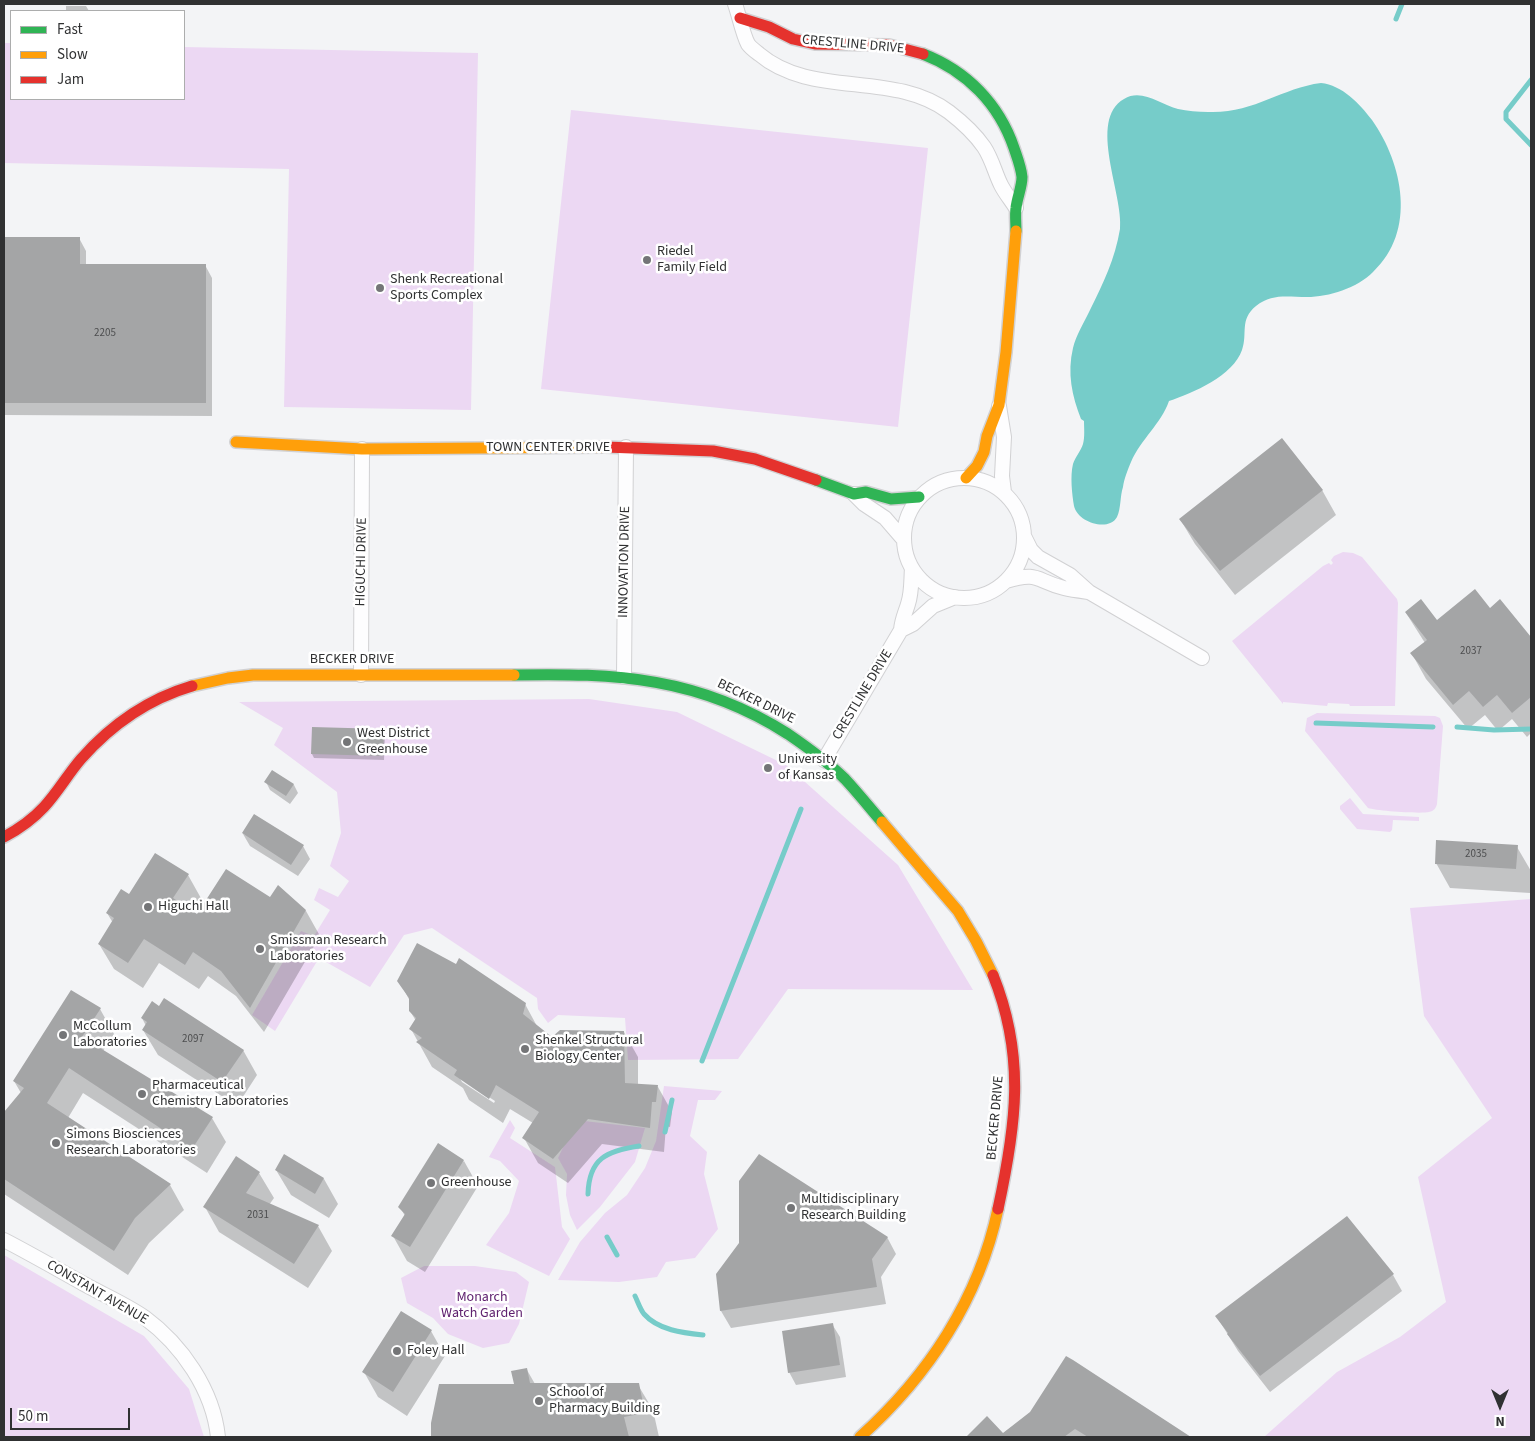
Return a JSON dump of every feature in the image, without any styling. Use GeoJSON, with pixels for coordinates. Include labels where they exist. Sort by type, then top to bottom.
{"type":"FeatureCollection","features":[{"type":"Feature","properties":{"kind":"street"},"geometry":{"type":"LineString","coordinates":[[735,4],[748,44],[762,57],[779,68],[801,76],[908,93],[928,100],[948,112],[971,131],[984,148],[994,165],[1001,185],[1016,208]]}},
{"type":"Feature","properties":{"kind":"street","name":"CRESTLINE DRIVE"},"geometry":{"type":"LineString","coordinates":[[740,18],[769,26],[793,39],[815,44],[889,45],[916,51],[941,61],[980,90],[995,109],[1009,134],[1022,179],[1016,208],[1016,239],[1007,342],[999,405],[987,436],[984,452],[977,466],[966,478]]}},
{"type":"Feature","properties":{"kind":"street","name":"CRESTLINE DRIVE"},"geometry":{"type":"LineString","coordinates":[[999,405],[1004,437],[1002,476],[1004,492]]}},
{"type":"Feature","properties":{"kind":"street","name":"TOWN CENTER DRIVE"},"geometry":{"type":"LineString","coordinates":[[236,442],[362,449],[626,447],[713,452],[756,459],[854,494],[864,504],[885,518],[904,540]]}},
{"type":"Feature","properties":{"kind":"street","name":"INNOVATION DRIVE"},"geometry":{"type":"LineString","coordinates":[[624,677],[626,447]]}},
{"type":"Feature","properties":{"kind":"street","name":"HIGUCHI DRIVE"},"geometry":{"type":"LineString","coordinates":[[361,676],[362,449]]}},
{"type":"Feature","properties":{"kind":"street"},"geometry":{"type":"LineString","coordinates":[[1024,536],[1020,560],[1006,581],[983,595],[969,598],[942,594],[920,579],[912,568],[906,554],[904,540],[905,524],[910,510],[919,497],[933,486],[949,479],[966,478],[992,484],[1004,492],[1019,512],[1024,536],[1031,550],[1038,557],[1070,574],[1089,592],[1202,658]]}},
{"type":"Feature","properties":{"kind":"street","name":"TOWN CENTER DRIVE"},"geometry":{"type":"LineString","coordinates":[[854,494],[866,492],[891,499],[919,497]]}},
{"type":"Feature","properties":{"kind":"street","name":"CRESTLINE DRIVE"},"geometry":{"type":"LineString","coordinates":[[901,630],[902,617],[908,604],[912,568]]}},
{"type":"Feature","properties":{"kind":"street"},"geometry":{"type":"LineString","coordinates":[[1006,581],[1028,575],[1036,576],[1065,588],[1089,592]]}},
{"type":"Feature","properties":{"kind":"street","name":"CRESTLINE DRIVE"},"geometry":{"type":"LineString","coordinates":[[824,760],[901,630],[933,606],[955,597]]}},
{"type":"Feature","properties":{"kind":"street","name":"BECKER DRIVE"},"geometry":{"type":"LineString","coordinates":[[4,837],[38,814],[90,750],[119,722],[146,704],[174,691],[204,681],[228,677],[253,675],[588,675],[644,679],[682,687],[741,708],[795,738],[824,760],[859,795],[932,879],[958,911],[974,935],[994,976],[1007,1017],[1015,1069],[1015,1104],[1008,1162],[992,1233],[983,1262],[955,1321],[926,1366],[907,1391],[860,1437]]}},
{"type":"Feature","properties":{"kind":"street","name":"CONSTANT AVENUE"},"geometry":{"type":"LineString","coordinates":[[4,1240],[121,1303],[144,1317],[159,1330],[176,1347],[202,1386],[213,1409],[218,1437]]}},
{"type":"Feature","properties":{"kind":"green space","name":"Shenk Recreational Sports Complex"},"geometry":{"type":"Polygon","coordinates":[[[4,43],[10,43],[10,100],[185,100],[185,47],[478,53],[471,410],[284,407],[289,169],[4,163],[4,43]]]}},
{"type":"Feature","properties":{"kind":"green space"},"geometry":{"type":"Polygon","coordinates":[[[571,110],[928,148],[898,427],[541,389],[571,110]]]}},
{"type":"Feature","properties":{"kind":"green space"},"geometry":{"type":"Polygon","coordinates":[[[1343,552],[1353,553],[1362,557],[1397,599],[1395,706],[1350,706],[1349,704],[1328,703],[1327,706],[1283,702],[1283,704],[1232,641],[1323,566],[1329,563],[1331,565],[1333,563],[1331,560],[1334,556],[1343,552]]]}},
{"type":"Feature","properties":{"kind":"green space"},"geometry":{"type":"Polygon","coordinates":[[[589,699],[677,712],[786,765],[898,865],[973,990],[788,989],[738,1059],[628,1060],[625,1018],[558,1015],[548,1023],[538,1009],[537,998],[432,928],[404,935],[370,987],[319,958],[275,1031],[252,1015],[301,931],[314,936],[330,910],[314,900],[319,888],[338,897],[349,881],[330,866],[341,833],[337,792],[274,745],[283,728],[239,702],[589,699]]]}},
{"type":"Feature","properties":{"kind":"green space"},"geometry":{"type":"Polygon","coordinates":[[[1317,713],[1435,716],[1440,718],[1443,726],[1437,804],[1435,809],[1429,812],[1417,813],[1368,808],[1305,731],[1307,718],[1317,713]]]}},
{"type":"Feature","properties":{"kind":"green space"},"geometry":{"type":"Polygon","coordinates":[[[1350,798],[1363,814],[1419,817],[1419,821],[1393,820],[1390,832],[1357,829],[1340,809],[1340,806],[1350,798]]]}},
{"type":"Feature","properties":{"kind":"green space"},"geometry":{"type":"Polygon","coordinates":[[[1531,899],[1531,1437],[1264,1437],[1337,1372],[1400,1337],[1446,1302],[1418,1177],[1492,1118],[1424,1016],[1410,908],[1531,899]]]}},
{"type":"Feature","properties":{"kind":"green space"},"geometry":{"type":"Polygon","coordinates":[[[664,1086],[722,1091],[715,1100],[698,1100],[690,1136],[707,1152],[704,1174],[718,1229],[695,1258],[666,1262],[657,1277],[619,1282],[558,1280],[580,1242],[605,1213],[627,1195],[645,1168],[656,1141],[664,1086]]]}},
{"type":"Feature","properties":{"kind":"green space"},"geometry":{"type":"Polygon","coordinates":[[[510,1120],[515,1128],[510,1138],[555,1167],[562,1227],[570,1239],[549,1276],[486,1245],[509,1213],[519,1181],[500,1161],[489,1157],[510,1120]]]}},
{"type":"Feature","properties":{"kind":"green space"},"geometry":{"type":"Polygon","coordinates":[[[576,1120],[645,1128],[635,1162],[600,1207],[577,1230],[570,1215],[566,1195],[567,1174],[558,1158],[576,1120]]]}},
{"type":"Feature","properties":{"kind":"green space"},"geometry":{"type":"Polygon","coordinates":[[[4,1255],[144,1336],[189,1389],[204,1437],[4,1437],[4,1255]]]}},
{"type":"Feature","properties":{"kind":"green space","name":"Monarch Watch Garden"},"geometry":{"type":"Polygon","coordinates":[[[424,1266],[475,1266],[516,1272],[529,1282],[519,1324],[509,1343],[483,1348],[448,1334],[433,1318],[407,1303],[401,1278],[424,1266]]]}},
{"type":"Feature","properties":{"kind":"water"},"geometry":{"type":"Polygon","coordinates":[[[1321,83],[1343,91],[1362,108],[1383,137],[1391,157],[1398,177],[1401,197],[1396,237],[1387,256],[1373,272],[1351,287],[1315,297],[1274,297],[1256,306],[1247,316],[1244,344],[1237,359],[1230,368],[1200,388],[1169,401],[1161,417],[1131,462],[1124,481],[1117,517],[1113,522],[1101,525],[1087,521],[1081,517],[1074,506],[1071,479],[1074,461],[1083,444],[1084,421],[1081,419],[1075,402],[1070,366],[1074,343],[1108,271],[1120,229],[1120,215],[1108,140],[1108,123],[1113,109],[1124,99],[1138,95],[1181,110],[1224,112],[1253,105],[1293,90],[1321,83]]]}},
{"type":"Feature","properties":{"kind":"building"},"geometry":{"type":"Polygon","coordinates":[[[4,237],[80,237],[80,264],[206,264],[206,403],[4,403],[4,237]]]}},
{"type":"Feature","properties":{"kind":"building"},"geometry":{"type":"Polygon","coordinates":[[[1282,438],[1323,490],[1220,571],[1179,519],[1282,438]]]}},
{"type":"Feature","properties":{"kind":"building"},"geometry":{"type":"Polygon","coordinates":[[[1475,589],[1490,608],[1500,599],[1531,637],[1531,697],[1512,713],[1497,695],[1483,707],[1469,691],[1453,705],[1410,653],[1427,640],[1405,612],[1421,599],[1437,620],[1475,589]]]}},
{"type":"Feature","properties":{"kind":"building","name":"West District Greenhouse"},"geometry":{"type":"Polygon","coordinates":[[[312,727],[384,729],[383,756],[311,754],[312,727]]]}},
{"type":"Feature","properties":{"kind":"building"},"geometry":{"type":"Polygon","coordinates":[[[272,770],[294,784],[286,796],[264,782],[272,770]]]}},
{"type":"Feature","properties":{"kind":"building"},"geometry":{"type":"Polygon","coordinates":[[[254,814],[304,845],[291,865],[242,833],[254,814]]]}},
{"type":"Feature","properties":{"kind":"building"},"geometry":{"type":"Polygon","coordinates":[[[1436,840],[1518,845],[1516,869],[1435,864],[1436,840]]]}},
{"type":"Feature","properties":{"kind":"building","name":"Higuchi Hall"},"geometry":{"type":"Polygon","coordinates":[[[155,853],[189,874],[173,898],[197,914],[226,869],[270,897],[278,885],[306,910],[250,1008],[221,971],[193,952],[185,965],[144,939],[128,963],[98,944],[114,918],[106,913],[121,889],[129,894],[155,853]]]}},
{"type":"Feature","properties":{"kind":"building","name":"Shenkel Structural Biology Center"},"geometry":{"type":"Polygon","coordinates":[[[417,943],[456,964],[459,958],[526,1003],[523,1014],[552,1037],[560,1030],[624,1031],[625,1083],[658,1085],[656,1102],[652,1102],[650,1128],[588,1119],[553,1159],[522,1138],[539,1112],[496,1085],[489,1099],[454,1075],[457,1070],[416,1042],[422,1038],[409,1029],[416,1018],[409,1011],[409,998],[397,981],[417,943]]]}},
{"type":"Feature","properties":{"kind":"building"},"geometry":{"type":"Polygon","coordinates":[[[71,990],[101,1008],[82,1037],[213,1117],[192,1149],[69,1068],[47,1103],[171,1184],[135,1218],[114,1251],[4,1179],[4,1112],[24,1088],[13,1081],[71,990]]]}},
{"type":"Feature","properties":{"kind":"building"},"geometry":{"type":"Polygon","coordinates":[[[164,998],[244,1050],[222,1082],[142,1030],[147,1022],[141,1018],[152,1001],[159,1006],[164,998]]]}},
{"type":"Feature","properties":{"kind":"building","name":"Greenhouse"},"geometry":{"type":"Polygon","coordinates":[[[438,1143],[464,1160],[410,1247],[391,1236],[405,1214],[398,1207],[438,1143]]]}},
{"type":"Feature","properties":{"kind":"building"},"geometry":{"type":"Polygon","coordinates":[[[284,1154],[324,1178],[315,1194],[275,1170],[284,1154]]]}},
{"type":"Feature","properties":{"kind":"building","name":"Multidisciplinary Research Building"},"geometry":{"type":"Polygon","coordinates":[[[759,1154],[888,1237],[872,1259],[877,1287],[720,1311],[716,1274],[739,1243],[739,1181],[759,1154]]]}},
{"type":"Feature","properties":{"kind":"building"},"geometry":{"type":"Polygon","coordinates":[[[236,1156],[260,1172],[246,1193],[319,1225],[294,1264],[203,1207],[236,1156]]]}},
{"type":"Feature","properties":{"kind":"building"},"geometry":{"type":"Polygon","coordinates":[[[1347,1216],[1394,1274],[1260,1376],[1215,1316],[1347,1216]]]}},
{"type":"Feature","properties":{"kind":"building","name":"Foley Hall"},"geometry":{"type":"Polygon","coordinates":[[[401,1311],[432,1330],[393,1392],[362,1372],[401,1311]]]}},
{"type":"Feature","properties":{"kind":"building"},"geometry":{"type":"Polygon","coordinates":[[[833,1323],[840,1365],[788,1373],[782,1331],[833,1323]]]}},
{"type":"Feature","properties":{"kind":"building"},"geometry":{"type":"Polygon","coordinates":[[[1066,1356],[1191,1437],[1088,1437],[1075,1429],[1064,1437],[966,1437],[987,1416],[1003,1433],[1030,1412],[1066,1356]]]}},
{"type":"Feature","properties":{"kind":"building","name":"School of Pharmacy Building"},"geometry":{"type":"Polygon","coordinates":[[[527,1368],[530,1383],[639,1383],[645,1413],[624,1417],[629,1437],[431,1437],[431,1423],[439,1384],[514,1384],[511,1371],[527,1368]]]}},
{"type":"Feature","properties":{"kind":"waterway"},"geometry":{"type":"LineString","coordinates":[[1396,19],[1402,4]]}},
{"type":"Feature","properties":{"kind":"waterway"},"geometry":{"type":"LineString","coordinates":[[1531,80],[1506,112],[1506,119],[1531,145]]}},
{"type":"Feature","properties":{"kind":"waterway"},"geometry":{"type":"LineString","coordinates":[[1316,723],[1433,727]]}},
{"type":"Feature","properties":{"kind":"waterway"},"geometry":{"type":"LineString","coordinates":[[1457,727],[1494,730],[1531,729]]}},
{"type":"Feature","properties":{"kind":"waterway"},"geometry":{"type":"LineString","coordinates":[[702,1061],[801,809]]}},
{"type":"Feature","properties":{"kind":"waterway"},"geometry":{"type":"LineString","coordinates":[[665,1132],[672,1100]]}},
{"type":"Feature","properties":{"kind":"waterway"},"geometry":{"type":"LineString","coordinates":[[588,1194],[592,1172],[602,1158],[618,1151],[639,1146]]}},
{"type":"Feature","properties":{"kind":"waterway"},"geometry":{"type":"LineString","coordinates":[[607,1237],[617,1255]]}},
{"type":"Feature","properties":{"kind":"waterway"},"geometry":{"type":"LineString","coordinates":[[635,1296],[644,1314],[656,1324],[679,1332],[703,1335]]}},
{"type":"Feature","properties":{"kind":"traffic: fast"},"geometry":{"type":"LineString","coordinates":[[923,54],[954,70],[979,91],[1000,117],[1008,132],[1019,162],[1022,177],[1016,208],[1016,231]]}},
{"type":"Feature","properties":{"kind":"traffic: fast"},"geometry":{"type":"LineString","coordinates":[[816,480],[854,494],[866,492],[891,499],[919,497]]}},
{"type":"Feature","properties":{"kind":"traffic: fast"},"geometry":{"type":"LineString","coordinates":[[514,675],[587,675],[656,682],[722,700],[755,715],[788,734],[817,755],[845,779],[882,822]]}},
{"type":"Feature","properties":{"kind":"traffic: slow"},"geometry":{"type":"LineString","coordinates":[[966,478],[977,466],[984,452],[987,436],[999,405],[1006,352],[1016,231]]}},
{"type":"Feature","properties":{"kind":"traffic: slow"},"geometry":{"type":"LineString","coordinates":[[236,442],[362,449],[605,447]]}},
{"type":"Feature","properties":{"kind":"traffic: slow"},"geometry":{"type":"LineString","coordinates":[[192,686],[253,675],[514,675]]}},
{"type":"Feature","properties":{"kind":"traffic: slow"},"geometry":{"type":"LineString","coordinates":[[882,822],[958,911],[993,975]]}},
{"type":"Feature","properties":{"kind":"traffic: slow"},"geometry":{"type":"LineString","coordinates":[[860,1437],[908,1388],[929,1362],[947,1334],[964,1305],[978,1274],[998,1209]]}},
{"type":"Feature","properties":{"kind":"traffic: jam"},"geometry":{"type":"LineString","coordinates":[[740,18],[769,27],[793,39],[815,44],[889,45],[923,54]]}},
{"type":"Feature","properties":{"kind":"traffic: jam"},"geometry":{"type":"LineString","coordinates":[[605,447],[713,451],[755,459],[816,480]]}},
{"type":"Feature","properties":{"kind":"traffic: jam"},"geometry":{"type":"LineString","coordinates":[[4,837],[25,824],[39,812],[81,759],[118,724],[160,698],[192,686]]}},
{"type":"Feature","properties":{"kind":"traffic: jam"},"geometry":{"type":"LineString","coordinates":[[993,975],[1010,1034],[1015,1092],[1009,1149],[998,1209]]}},
{"type":"Feature","properties":{"kind":"place","name":"Riedel Family Field"},"geometry":{"type":"Point","coordinates":[647,260]}},
{"type":"Feature","properties":{"kind":"place","name":"Shenk Recreational Sports Complex"},"geometry":{"type":"Point","coordinates":[380,288]}},
{"type":"Feature","properties":{"kind":"place","name":"West District Greenhouse"},"geometry":{"type":"Point","coordinates":[347,742]}},
{"type":"Feature","properties":{"kind":"place","name":"University of Kansas"},"geometry":{"type":"Point","coordinates":[768,768]}},
{"type":"Feature","properties":{"kind":"place","name":"Higuchi Hall"},"geometry":{"type":"Point","coordinates":[148,907]}},
{"type":"Feature","properties":{"kind":"place","name":"Smissman Research Laboratories"},"geometry":{"type":"Point","coordinates":[260,949]}},
{"type":"Feature","properties":{"kind":"place","name":"McCollum Laboratories"},"geometry":{"type":"Point","coordinates":[63,1035]}},
{"type":"Feature","properties":{"kind":"place","name":"Shenkel Structural Biology Center"},"geometry":{"type":"Point","coordinates":[525,1049]}},
{"type":"Feature","properties":{"kind":"place","name":"Pharmaceutical Chemistry Laboratories"},"geometry":{"type":"Point","coordinates":[142,1094]}},
{"type":"Feature","properties":{"kind":"place","name":"Simons Biosciences Research Laboratories"},"geometry":{"type":"Point","coordinates":[56,1143]}},
{"type":"Feature","properties":{"kind":"place","name":"Greenhouse"},"geometry":{"type":"Point","coordinates":[431,1183]}},
{"type":"Feature","properties":{"kind":"place","name":"Multidisciplinary Research Building"},"geometry":{"type":"Point","coordinates":[791,1208]}},
{"type":"Feature","properties":{"kind":"place","name":"Foley Hall"},"geometry":{"type":"Point","coordinates":[397,1351]}},
{"type":"Feature","properties":{"kind":"place","name":"School of Pharmacy Building"},"geometry":{"type":"Point","coordinates":[539,1401]}}]}
